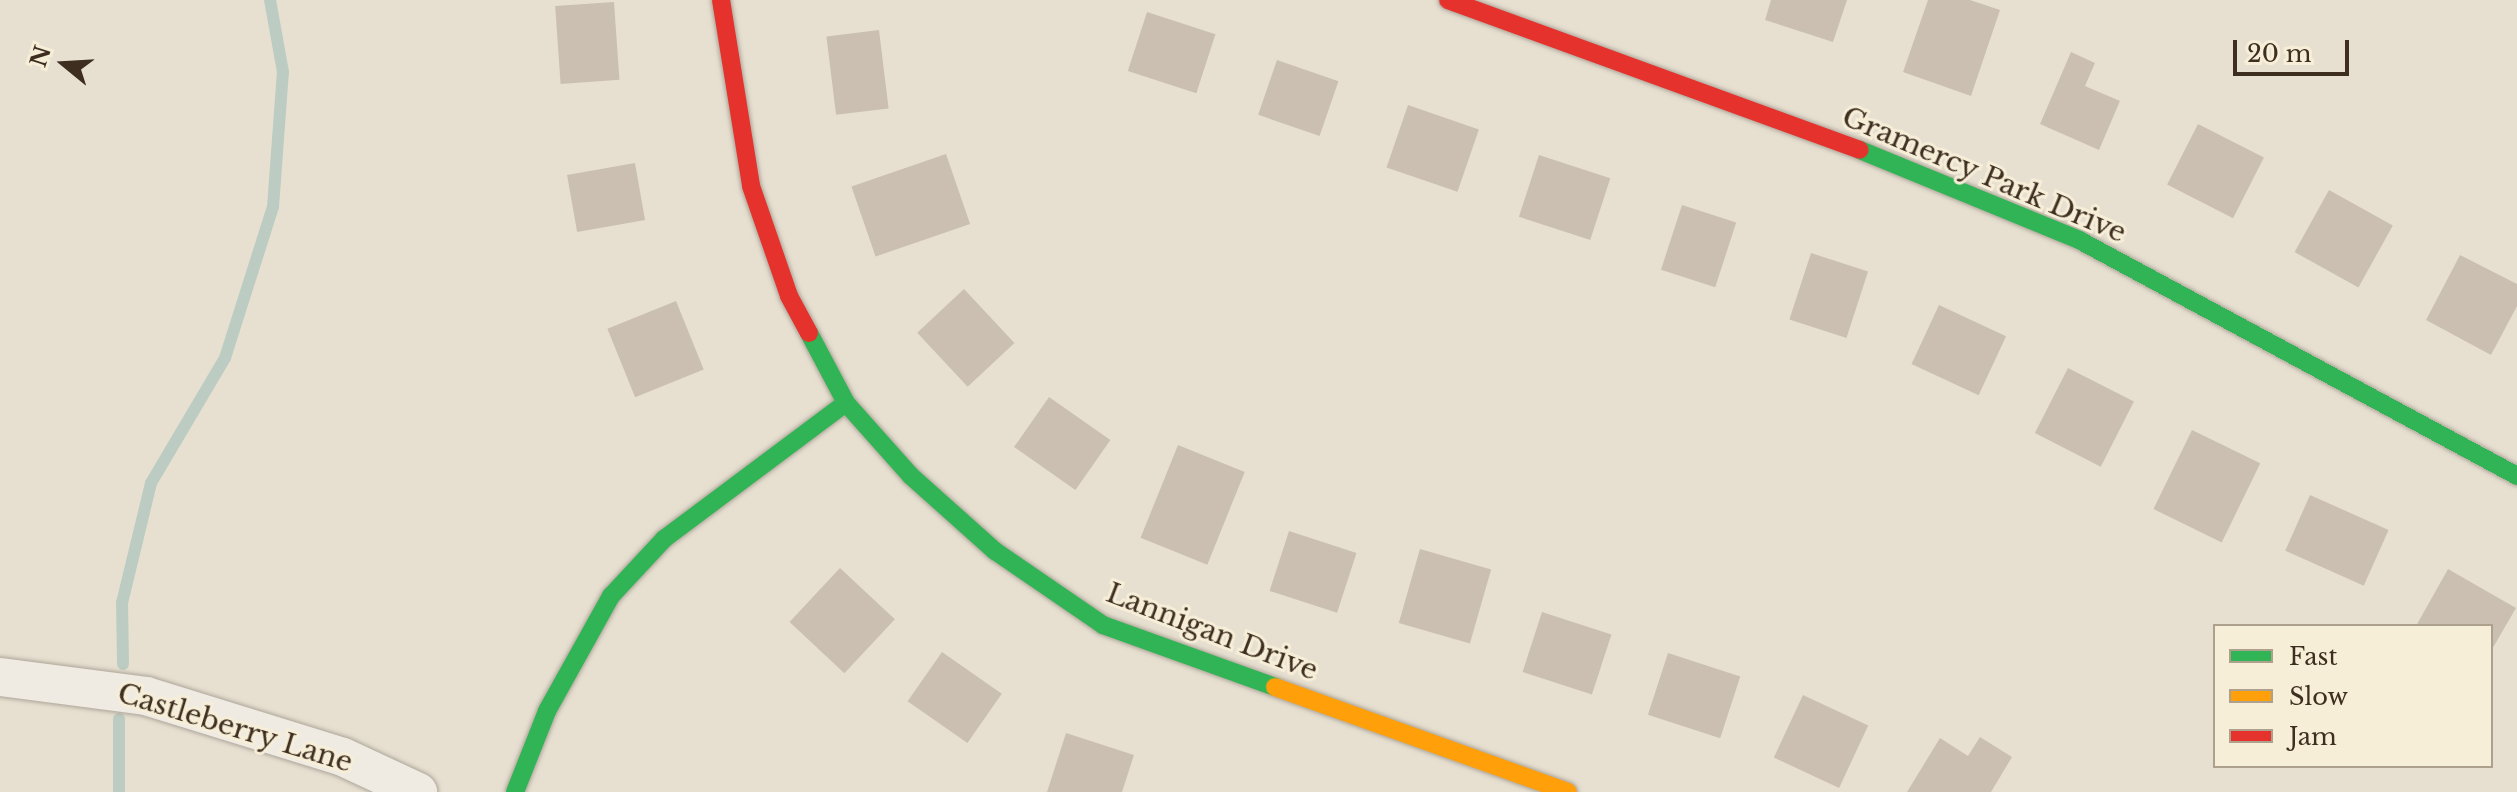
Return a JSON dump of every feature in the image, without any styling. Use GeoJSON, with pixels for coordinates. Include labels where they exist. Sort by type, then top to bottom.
{"type":"FeatureCollection","features":[{"type":"Feature","properties":{"kind":"street","name":"Lannigan Drive"},"geometry":{"type":"LineString","coordinates":[[721,0],[751,186],[789,296],[846,403],[911,476],[995,551],[1103,625],[1551,790]]}},
{"type":"Feature","properties":{"kind":"street","name":"Gramercy Park Drive"},"geometry":{"type":"LineString","coordinates":[[1448,0],[1849,146],[2079,240],[2517,476]]}},
{"type":"Feature","properties":{"kind":"street"},"geometry":{"type":"LineString","coordinates":[[515,792],[547,711],[611,596],[664,539],[846,403]]}},
{"type":"Feature","properties":{"kind":"street","name":"Castleberry Lane"},"geometry":{"type":"LineString","coordinates":[[0,677],[146,696],[343,757],[418,792]]}},
{"type":"Feature","properties":{"kind":"building"},"geometry":{"type":"Polygon","coordinates":[[[1771,0],[1847,0],[1833,42],[1765,20],[1771,0]]]}},
{"type":"Feature","properties":{"kind":"building"},"geometry":{"type":"Polygon","coordinates":[[[1928,0],[1970,0],[2000,10],[1971,96],[1903,72],[1928,0]]]}},
{"type":"Feature","properties":{"kind":"building"},"geometry":{"type":"Polygon","coordinates":[[[614,2],[619,80],[561,84],[555,6],[614,2]]]}},
{"type":"Feature","properties":{"kind":"building"},"geometry":{"type":"Polygon","coordinates":[[[1147,12],[1215,34],[1196,93],[1128,71],[1147,12]]]}},
{"type":"Feature","properties":{"kind":"building"},"geometry":{"type":"Polygon","coordinates":[[[879,30],[889,108],[836,115],[826,36],[879,30]]]}},
{"type":"Feature","properties":{"kind":"building"},"geometry":{"type":"Polygon","coordinates":[[[2071,52],[2095,63],[2085,86],[2120,101],[2099,150],[2040,124],[2071,52]]]}},
{"type":"Feature","properties":{"kind":"building"},"geometry":{"type":"Polygon","coordinates":[[[1277,60],[1338,81],[1320,136],[1258,115],[1277,60]]]}},
{"type":"Feature","properties":{"kind":"building"},"geometry":{"type":"Polygon","coordinates":[[[1408,105],[1479,129],[1457,192],[1387,167],[1408,105]]]}},
{"type":"Feature","properties":{"kind":"building"},"geometry":{"type":"Polygon","coordinates":[[[2198,124],[2264,158],[2233,218],[2167,185],[2198,124]]]}},
{"type":"Feature","properties":{"kind":"building"},"geometry":{"type":"Polygon","coordinates":[[[946,154],[970,224],[876,257],[851,187],[946,154]]]}},
{"type":"Feature","properties":{"kind":"building"},"geometry":{"type":"Polygon","coordinates":[[[1539,155],[1610,178],[1590,240],[1519,217],[1539,155]]]}},
{"type":"Feature","properties":{"kind":"building"},"geometry":{"type":"Polygon","coordinates":[[[635,163],[645,220],[577,232],[567,175],[635,163]]]}},
{"type":"Feature","properties":{"kind":"building"},"geometry":{"type":"Polygon","coordinates":[[[2329,190],[2393,225],[2358,287],[2295,252],[2329,190]]]}},
{"type":"Feature","properties":{"kind":"building"},"geometry":{"type":"Polygon","coordinates":[[[1682,205],[1736,223],[1715,287],[1661,270],[1682,205]]]}},
{"type":"Feature","properties":{"kind":"building"},"geometry":{"type":"Polygon","coordinates":[[[1811,253],[1868,272],[1846,338],[1789,320],[1811,253]]]}},
{"type":"Feature","properties":{"kind":"building"},"geometry":{"type":"Polygon","coordinates":[[[2460,255],[2517,284],[2517,306],[2491,355],[2426,320],[2460,255]]]}},
{"type":"Feature","properties":{"kind":"building"},"geometry":{"type":"Polygon","coordinates":[[[964,289],[1014,343],[968,387],[917,333],[964,289]]]}},
{"type":"Feature","properties":{"kind":"building"},"geometry":{"type":"Polygon","coordinates":[[[676,301],[704,370],[635,397],[607,329],[676,301]]]}},
{"type":"Feature","properties":{"kind":"building"},"geometry":{"type":"Polygon","coordinates":[[[1939,305],[2006,336],[1979,395],[1912,364],[1939,305]]]}},
{"type":"Feature","properties":{"kind":"building"},"geometry":{"type":"Polygon","coordinates":[[[2068,368],[2134,402],[2101,467],[2035,433],[2068,368]]]}},
{"type":"Feature","properties":{"kind":"building"},"geometry":{"type":"Polygon","coordinates":[[[1049,397],[1110,440],[1075,490],[1014,447],[1049,397]]]}},
{"type":"Feature","properties":{"kind":"building"},"geometry":{"type":"Polygon","coordinates":[[[2192,430],[2260,463],[2222,542],[2153,509],[2192,430]]]}},
{"type":"Feature","properties":{"kind":"building"},"geometry":{"type":"Polygon","coordinates":[[[1178,445],[1245,472],[1207,565],[1141,538],[1178,445]]]}},
{"type":"Feature","properties":{"kind":"building"},"geometry":{"type":"Polygon","coordinates":[[[2310,495],[2389,530],[2364,586],[2285,551],[2310,495]]]}},
{"type":"Feature","properties":{"kind":"building"},"geometry":{"type":"Polygon","coordinates":[[[1289,531],[1357,553],[1337,613],[1270,591],[1289,531]]]}},
{"type":"Feature","properties":{"kind":"building"},"geometry":{"type":"Polygon","coordinates":[[[1420,549],[1491,569],[1470,643],[1399,623],[1420,549]]]}},
{"type":"Feature","properties":{"kind":"building"},"geometry":{"type":"Polygon","coordinates":[[[840,568],[895,619],[844,673],[790,622],[840,568]]]}},
{"type":"Feature","properties":{"kind":"building"},"geometry":{"type":"Polygon","coordinates":[[[2448,569],[2516,608],[2493,648],[2493,624],[2417,624],[2448,569]]]}},
{"type":"Feature","properties":{"kind":"building"},"geometry":{"type":"Polygon","coordinates":[[[1542,612],[1611,635],[1592,694],[1523,672],[1542,612]]]}},
{"type":"Feature","properties":{"kind":"building"},"geometry":{"type":"Polygon","coordinates":[[[942,652],[1002,694],[967,743],[908,701],[942,652]]]}},
{"type":"Feature","properties":{"kind":"building"},"geometry":{"type":"Polygon","coordinates":[[[1668,653],[1740,676],[1720,738],[1648,715],[1668,653]]]}},
{"type":"Feature","properties":{"kind":"building"},"geometry":{"type":"Polygon","coordinates":[[[1803,695],[1868,725],[1839,788],[1774,758],[1803,695]]]}},
{"type":"Feature","properties":{"kind":"building"},"geometry":{"type":"Polygon","coordinates":[[[1066,733],[1134,755],[1122,792],[1047,792],[1066,733]]]}},
{"type":"Feature","properties":{"kind":"building"},"geometry":{"type":"Polygon","coordinates":[[[1980,737],[2012,757],[1991,792],[1907,792],[1940,738],[1968,756],[1980,737]]]}},
{"type":"Feature","properties":{"kind":"waterway"},"geometry":{"type":"LineString","coordinates":[[123,664],[122,603],[151,483],[225,358],[273,207],[283,72],[270,0]]}},
{"type":"Feature","properties":{"kind":"waterway"},"geometry":{"type":"LineString","coordinates":[[119,719],[119,792]]}},
{"type":"Feature","properties":{"kind":"traffic: fast"},"geometry":{"type":"LineString","coordinates":[[1860,150],[2079,240],[2517,476]]}},
{"type":"Feature","properties":{"kind":"traffic: fast"},"geometry":{"type":"LineString","coordinates":[[809,333],[846,403],[911,476],[995,551],[1103,625],[1275,687]]}},
{"type":"Feature","properties":{"kind":"traffic: fast"},"geometry":{"type":"LineString","coordinates":[[515,792],[547,711],[611,596],[664,539],[846,403]]}},
{"type":"Feature","properties":{"kind":"traffic: slow"},"geometry":{"type":"LineString","coordinates":[[1275,687],[1568,792]]}},
{"type":"Feature","properties":{"kind":"traffic: jam"},"geometry":{"type":"LineString","coordinates":[[721,0],[751,186],[789,296],[809,333]]}},
{"type":"Feature","properties":{"kind":"traffic: jam"},"geometry":{"type":"LineString","coordinates":[[1448,0],[1860,150]]}}]}
